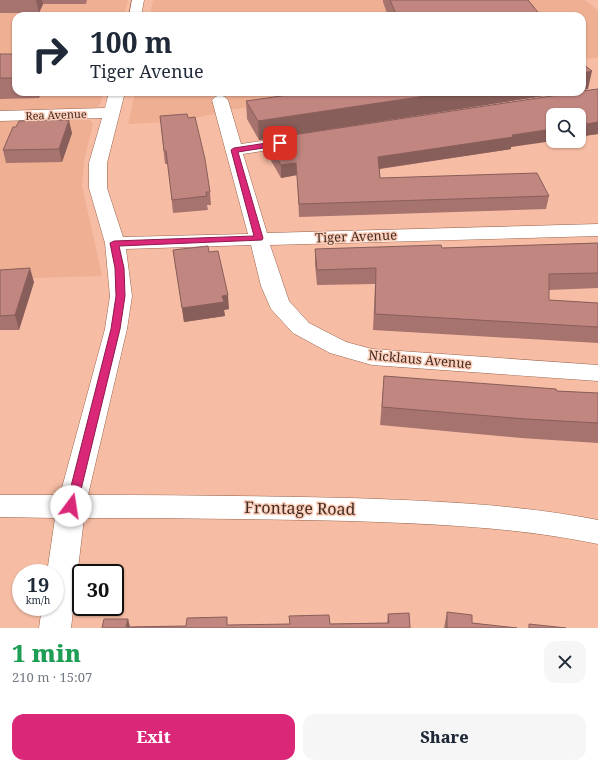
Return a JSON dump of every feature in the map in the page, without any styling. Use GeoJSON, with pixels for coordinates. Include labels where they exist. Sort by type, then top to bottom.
{"type":"FeatureCollection","features":[{"type":"Feature","properties":{"kind":"street"},"geometry":{"type":"LineString","coordinates":[[136,12],[138,0]]}},
{"type":"Feature","properties":{"kind":"street"},"geometry":{"type":"LineString","coordinates":[[55,628],[71,506],[116,329],[121,296],[119,268],[114,243],[98,188],[98,163],[116,96]]}},
{"type":"Feature","properties":{"kind":"street","name":"Nicklaus Avenue"},"geometry":{"type":"LineString","coordinates":[[220,100],[272,286],[279,304],[301,328],[338,348],[372,356],[598,372]]}},
{"type":"Feature","properties":{"kind":"street","name":"Rea Avenue"},"geometry":{"type":"LineString","coordinates":[[0,116],[112,113]]}},
{"type":"Feature","properties":{"kind":"street"},"geometry":{"type":"LineString","coordinates":[[234,150],[312,138]]}},
{"type":"Feature","properties":{"kind":"street","name":"Tiger Avenue"},"geometry":{"type":"LineString","coordinates":[[114,243],[598,230]]}},
{"type":"Feature","properties":{"kind":"street","name":"Frontage Road"},"geometry":{"type":"LineString","coordinates":[[0,506],[280,507],[456,513],[560,524],[598,532]]}},
{"type":"Feature","properties":{"kind":"shaded area"},"geometry":{"type":"Polygon","coordinates":[[[0,0],[128,0],[125,12],[12,12],[12,96],[102,96],[101,103],[97,107],[0,111],[0,0]]]}},
{"type":"Feature","properties":{"kind":"shaded area"},"geometry":{"type":"Polygon","coordinates":[[[153,0],[585,0],[598,10],[598,58],[586,59],[586,12],[151,12],[153,0]]]}},
{"type":"Feature","properties":{"kind":"shaded area"},"geometry":{"type":"Polygon","coordinates":[[[134,96],[351,96],[228,110],[184,121],[128,124],[134,96]]]}},
{"type":"Feature","properties":{"kind":"shaded area"},"geometry":{"type":"Polygon","coordinates":[[[90,120],[93,124],[84,162],[82,185],[102,276],[0,279],[0,121],[90,120]]]}},
{"type":"Feature","properties":{"kind":"building"},"geometry":{"type":"Polygon","coordinates":[[[390,0],[528,0],[538,12],[395,12],[390,0]]]}},
{"type":"Feature","properties":{"kind":"building"},"geometry":{"type":"Polygon","coordinates":[[[0,54],[12,54],[12,78],[0,78],[0,54]]]}},
{"type":"Feature","properties":{"kind":"building"},"geometry":{"type":"Polygon","coordinates":[[[586,66],[592,71],[586,72],[586,66]]]}},
{"type":"Feature","properties":{"kind":"building"},"geometry":{"type":"Polygon","coordinates":[[[598,89],[598,122],[587,124],[586,108],[546,108],[546,130],[512,135],[513,137],[378,157],[380,178],[537,173],[549,196],[299,204],[296,163],[281,165],[266,139],[551,96],[586,96],[586,90],[598,89]]]}},
{"type":"Feature","properties":{"kind":"building"},"geometry":{"type":"Polygon","coordinates":[[[281,96],[425,96],[258,121],[246,101],[281,96]]]}},
{"type":"Feature","properties":{"kind":"building"},"geometry":{"type":"Polygon","coordinates":[[[187,114],[188,118],[195,117],[205,159],[210,192],[206,192],[207,196],[172,200],[160,116],[187,114]]]}},
{"type":"Feature","properties":{"kind":"building"},"geometry":{"type":"Polygon","coordinates":[[[69,120],[59,149],[3,150],[13,127],[16,127],[19,121],[69,120]]]}},
{"type":"Feature","properties":{"kind":"building"},"geometry":{"type":"Polygon","coordinates":[[[598,243],[598,273],[549,274],[549,300],[598,303],[598,327],[375,314],[376,268],[317,270],[315,249],[441,245],[442,248],[598,243]]]}},
{"type":"Feature","properties":{"kind":"building"},"geometry":{"type":"Polygon","coordinates":[[[208,246],[209,252],[218,251],[228,295],[222,296],[224,302],[182,308],[173,250],[208,246]]]}},
{"type":"Feature","properties":{"kind":"building"},"geometry":{"type":"Polygon","coordinates":[[[30,268],[15,315],[0,316],[0,270],[30,268]]]}},
{"type":"Feature","properties":{"kind":"building"},"geometry":{"type":"Polygon","coordinates":[[[384,376],[556,389],[557,391],[598,393],[598,423],[526,419],[382,407],[384,376]]]}},
{"type":"Feature","properties":{"kind":"building"},"geometry":{"type":"Polygon","coordinates":[[[447,612],[472,615],[472,623],[517,628],[447,628],[447,612]]]}},
{"type":"Feature","properties":{"kind":"building"},"geometry":{"type":"Polygon","coordinates":[[[409,613],[410,628],[102,628],[104,619],[128,619],[126,627],[186,626],[187,618],[227,617],[227,625],[290,624],[289,616],[329,615],[330,624],[389,623],[388,614],[409,613]]]}},
{"type":"Feature","properties":{"kind":"building"},"geometry":{"type":"Polygon","coordinates":[[[529,624],[566,628],[529,628],[529,624]]]}},
{"type":"Feature","properties":{"kind":"route"},"geometry":{"type":"LineString","coordinates":[[71,506],[116,329],[121,296],[119,268],[114,243],[259,238],[234,150],[280,143]]}}]}
